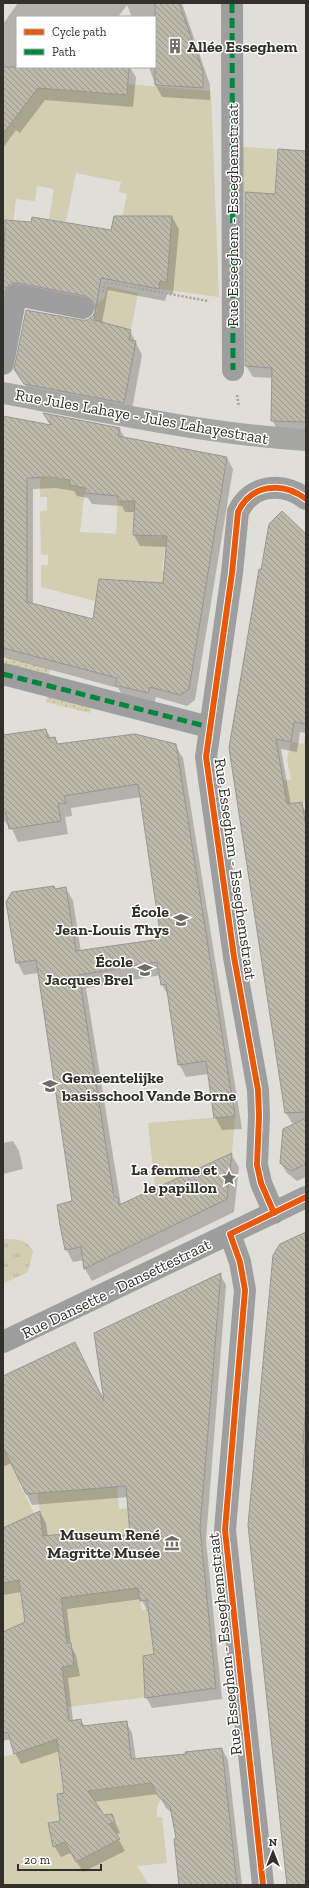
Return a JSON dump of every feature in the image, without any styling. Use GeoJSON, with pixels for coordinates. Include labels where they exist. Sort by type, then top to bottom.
{"type":"FeatureCollection","features":[{"type":"Feature","properties":{"kind":"street","name":"Rue Esseghem - Esseghemstraat"},"geometry":{"type":"LineString","coordinates":[[232,3],[233,370]]}},
{"type":"Feature","properties":{"kind":"street"},"geometry":{"type":"LineString","coordinates":[[3,364],[16,295],[83,308]]}},
{"type":"Feature","properties":{"kind":"street","name":"Rue Jules Lahaye - Jules Lahayestraat"},"geometry":{"type":"LineString","coordinates":[[3,393],[216,432],[260,438],[306,440]]}},
{"type":"Feature","properties":{"kind":"street","name":"Rue Esseghem - Esseghemstraat"},"geometry":{"type":"LineString","coordinates":[[274,1213],[261,1183],[257,1165],[259,1116],[258,1090],[234,958],[206,757],[209,727],[232,573],[237,522],[242,504],[253,494],[268,488],[290,490],[306,499]]}},
{"type":"Feature","properties":{"kind":"street"},"geometry":{"type":"LineString","coordinates":[[3,674],[209,727]]}},
{"type":"Feature","properties":{"kind":"street","name":"Rue Dansette - Dansettestraat"},"geometry":{"type":"LineString","coordinates":[[3,1342],[306,1197]]}},
{"type":"Feature","properties":{"kind":"street","name":"Rue Esseghem - Esseghemstraat"},"geometry":{"type":"LineString","coordinates":[[230,1234],[240,1262],[245,1290],[225,1530],[263,1885]]}},
{"type":"Feature","properties":{"kind":"path"},"geometry":{"type":"LineString","coordinates":[[83,308],[101,297],[105,282],[233,305]]}},
{"type":"Feature","properties":{"kind":"path"},"geometry":{"type":"LineString","coordinates":[[233,370],[239,409]]}},
{"type":"Feature","properties":{"kind":"green space"},"geometry":{"type":"Polygon","coordinates":[[[34,79],[114,83],[211,91],[219,297],[159,289],[165,255],[122,219],[127,194],[119,192],[121,182],[76,173],[66,222],[49,219],[54,189],[37,186],[35,201],[16,199],[11,243],[3,237],[3,129],[34,79]]]}},
{"type":"Feature","properties":{"kind":"green space"},"geometry":{"type":"Polygon","coordinates":[[[242,147],[277,149],[276,171],[306,174],[283,195],[242,192],[242,147]]]}},
{"type":"Feature","properties":{"kind":"green space"},"geometry":{"type":"Polygon","coordinates":[[[107,286],[138,293],[131,330],[91,330],[97,303],[104,299],[107,286]]]}},
{"type":"Feature","properties":{"kind":"green space"},"geometry":{"type":"Polygon","coordinates":[[[40,477],[70,480],[70,485],[85,488],[80,532],[116,534],[118,501],[122,501],[123,492],[150,493],[134,517],[133,535],[162,537],[163,535],[167,535],[162,570],[164,571],[163,583],[136,581],[135,596],[119,625],[93,619],[95,601],[41,587],[41,565],[48,565],[48,555],[41,554],[40,511],[47,510],[47,497],[40,497],[40,477]]]}},
{"type":"Feature","properties":{"kind":"green space"},"geometry":{"type":"Polygon","coordinates":[[[6,657],[50,669],[48,677],[4,665],[6,657]]]}},
{"type":"Feature","properties":{"kind":"green space"},"geometry":{"type":"Polygon","coordinates":[[[48,693],[92,705],[90,713],[46,702],[48,693]]]}},
{"type":"Feature","properties":{"kind":"green space"},"geometry":{"type":"Polygon","coordinates":[[[306,727],[306,802],[287,804],[282,781],[291,779],[287,760],[291,742],[304,744],[306,727]]]}},
{"type":"Feature","properties":{"kind":"green space"},"geometry":{"type":"Polygon","coordinates":[[[235,1116],[232,1153],[155,1188],[148,1123],[235,1116]]]}},
{"type":"Feature","properties":{"kind":"green space"},"geometry":{"type":"Polygon","coordinates":[[[3,1239],[24,1241],[33,1251],[28,1272],[4,1283],[3,1239]]]}},
{"type":"Feature","properties":{"kind":"green space"},"geometry":{"type":"Polygon","coordinates":[[[5,1451],[8,1457],[35,1475],[19,1483],[36,1517],[41,1517],[37,1493],[117,1486],[119,1509],[128,1508],[142,1610],[150,1609],[159,1654],[143,1656],[144,1677],[157,1696],[67,1707],[60,1667],[74,1665],[71,1643],[57,1644],[64,1620],[61,1598],[3,1546],[3,1452],[5,1451]]]}},
{"type":"Feature","properties":{"kind":"green space"},"geometry":{"type":"Polygon","coordinates":[[[19,1580],[21,1594],[26,1594],[35,1621],[3,1632],[3,1583],[19,1580]]]}},
{"type":"Feature","properties":{"kind":"green space"},"geometry":{"type":"Polygon","coordinates":[[[56,1730],[64,1793],[60,1821],[48,1823],[51,1837],[62,1835],[76,1862],[119,1839],[108,1822],[75,1793],[155,1783],[157,1794],[161,1799],[157,1807],[157,1817],[162,1817],[167,1863],[137,1866],[149,1885],[3,1885],[3,1757],[14,1754],[56,1730]]]}},
{"type":"Feature","properties":{"kind":"building","name":"Allée Esseghem"},"geometry":{"type":"Polygon","coordinates":[[[155,3],[179,3],[203,71],[203,88],[155,85],[155,3]]]}},
{"type":"Feature","properties":{"kind":"building"},"geometry":{"type":"Polygon","coordinates":[[[3,67],[129,68],[127,95],[38,88],[3,134],[3,67]]]}},
{"type":"Feature","properties":{"kind":"building"},"geometry":{"type":"Polygon","coordinates":[[[278,149],[306,151],[306,422],[271,421],[272,368],[245,366],[245,192],[275,194],[278,149]]]}},
{"type":"Feature","properties":{"kind":"building"},"geometry":{"type":"Polygon","coordinates":[[[114,216],[172,216],[167,282],[160,281],[159,289],[101,278],[94,320],[131,330],[129,340],[136,341],[124,403],[24,384],[14,369],[26,310],[87,320],[93,316],[95,304],[91,299],[85,296],[18,283],[12,283],[7,287],[3,295],[5,220],[31,222],[32,217],[111,230],[114,216]]]}},
{"type":"Feature","properties":{"kind":"building"},"geometry":{"type":"Polygon","coordinates":[[[43,413],[120,428],[118,436],[227,457],[189,689],[180,695],[150,687],[148,693],[115,685],[117,678],[3,648],[3,416],[51,425],[43,413]],[[49,477],[27,478],[27,602],[93,619],[99,579],[163,583],[167,536],[133,535],[135,501],[118,501],[118,496],[85,493],[85,488],[70,485],[70,480],[49,477]]]}},
{"type":"Feature","properties":{"kind":"building"},"geometry":{"type":"Polygon","coordinates":[[[282,511],[306,534],[306,724],[294,722],[291,742],[276,739],[287,804],[302,802],[306,828],[306,1112],[285,1113],[229,748],[259,569],[261,570],[269,524],[282,511]]]}},
{"type":"Feature","properties":{"kind":"building"},"geometry":{"type":"Polygon","coordinates":[[[46,729],[48,738],[55,737],[57,744],[135,734],[176,744],[235,1116],[214,1118],[206,1061],[178,1065],[166,984],[161,985],[157,962],[79,975],[114,1197],[118,1197],[119,1205],[232,1153],[227,1199],[84,1269],[81,1247],[65,1250],[60,1225],[57,1205],[72,1201],[36,960],[16,963],[6,902],[12,892],[54,886],[55,889],[66,887],[76,951],[161,939],[138,784],[64,796],[66,803],[58,804],[61,821],[9,829],[6,812],[3,813],[3,735],[46,729]]]}},
{"type":"Feature","properties":{"kind":"building"},"geometry":{"type":"Polygon","coordinates":[[[306,1118],[306,1164],[291,1171],[280,1163],[283,1129],[306,1118]]]}},
{"type":"Feature","properties":{"kind":"building"},"geometry":{"type":"Polygon","coordinates":[[[306,1232],[306,1407],[303,1442],[305,1442],[303,1467],[306,1467],[306,1885],[287,1885],[248,1525],[273,1255],[280,1244],[306,1232]]]}},
{"type":"Feature","properties":{"kind":"building"},"geometry":{"type":"Polygon","coordinates":[[[221,1273],[200,1528],[216,1688],[145,1698],[143,1656],[154,1654],[147,1600],[140,1601],[138,1588],[61,1598],[67,1643],[71,1643],[74,1665],[62,1667],[69,1721],[81,1719],[82,1726],[127,1721],[131,1759],[186,1754],[185,1752],[222,1748],[237,1885],[179,1885],[174,1839],[176,1838],[170,1806],[158,1796],[151,1783],[88,1791],[104,1815],[112,1814],[115,1822],[109,1824],[120,1839],[76,1862],[65,1842],[53,1847],[48,1823],[60,1821],[57,1794],[64,1793],[57,1739],[14,1754],[8,1733],[3,1732],[3,1632],[25,1622],[19,1580],[3,1583],[3,1528],[40,1511],[43,1536],[86,1532],[87,1541],[130,1534],[126,1486],[26,1494],[3,1447],[3,1376],[75,1342],[104,1401],[94,1333],[221,1273]]]}},
{"type":"Feature","properties":{"kind":"tram line"},"geometry":{"type":"LineString","coordinates":[[3,387],[192,422],[230,428],[306,435]]}},
{"type":"Feature","properties":{"kind":"tram line"},"geometry":{"type":"LineString","coordinates":[[3,399],[192,434],[230,440],[306,447]]}},
{"type":"Feature","properties":{"kind":"marked path"},"geometry":{"type":"LineString","coordinates":[[232,3],[233,370]]}},
{"type":"Feature","properties":{"kind":"marked path"},"geometry":{"type":"LineString","coordinates":[[3,674],[209,727]]}},
{"type":"Feature","properties":{"kind":"cycle path"},"geometry":{"type":"LineString","coordinates":[[274,1213],[261,1183],[257,1165],[259,1116],[258,1090],[234,957],[206,757],[232,573],[238,512],[251,496],[268,488],[288,490],[297,493],[306,499]]}},
{"type":"Feature","properties":{"kind":"cycle path"},"geometry":{"type":"LineString","coordinates":[[263,1885],[225,1530],[245,1290],[240,1262],[230,1234],[306,1197]]}},
{"type":"Feature","properties":{"kind":"place","name":"Allée Esseghem"},"geometry":{"type":"Point","coordinates":[175,46]}},
{"type":"Feature","properties":{"kind":"place","name":"École Jean-Louis Thys"},"geometry":{"type":"Point","coordinates":[181,920]}},
{"type":"Feature","properties":{"kind":"place","name":"École Jacques Brel"},"geometry":{"type":"Point","coordinates":[145,970]}},
{"type":"Feature","properties":{"kind":"place","name":"Gemeentelijke basisschool Vande Borne"},"geometry":{"type":"Point","coordinates":[50,1086]}},
{"type":"Feature","properties":{"kind":"place","name":"La femme et le papillon"},"geometry":{"type":"Point","coordinates":[229,1178]}},
{"type":"Feature","properties":{"kind":"place","name":"Museum René Magritte Musée"},"geometry":{"type":"Point","coordinates":[172,1543]}}]}
